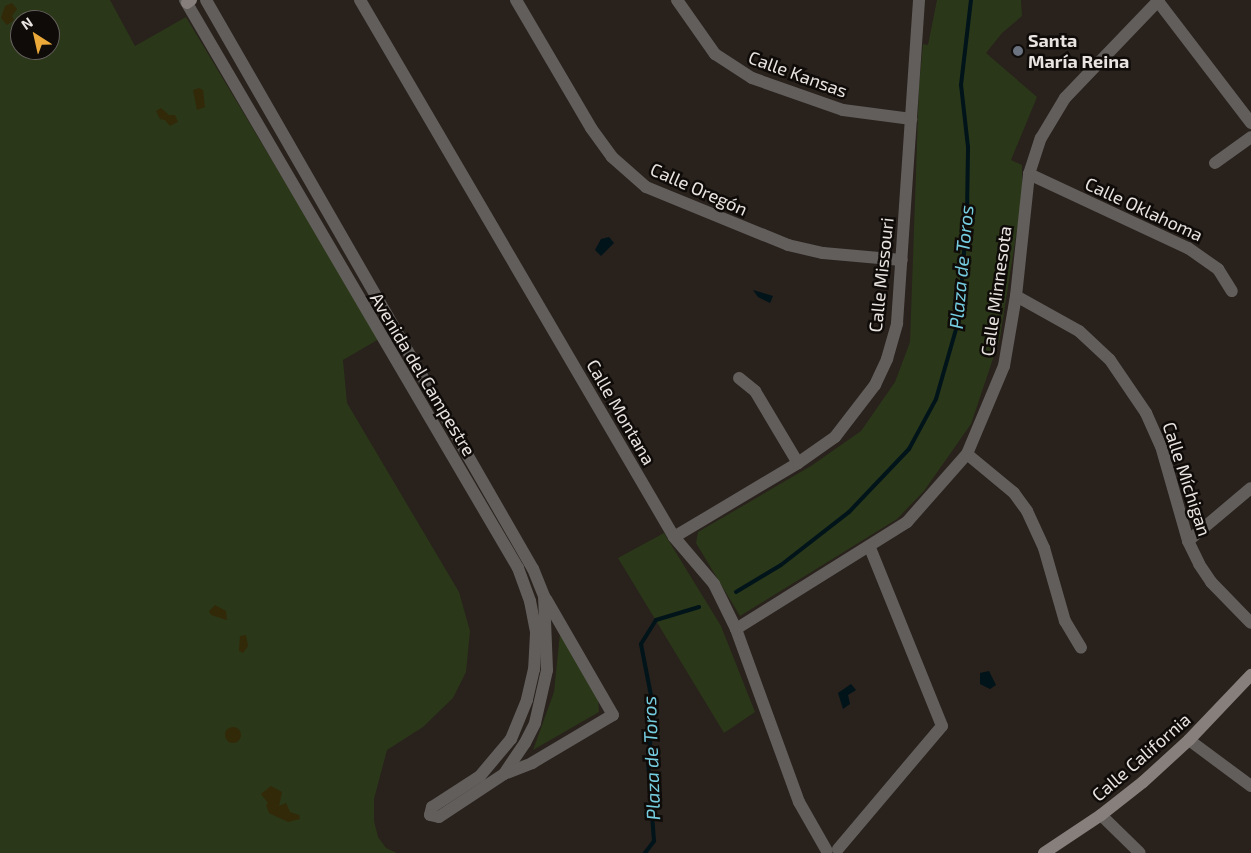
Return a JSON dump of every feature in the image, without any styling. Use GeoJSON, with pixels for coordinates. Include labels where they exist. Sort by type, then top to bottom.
{"type":"FeatureCollection","features":[{"type":"Feature","properties":{"kind":"main road","name":"Calle California"},"geometry":{"type":"LineString","coordinates":[[1044,853],[1102,816],[1190,740],[1251,676]]}},
{"type":"Feature","properties":{"kind":"street","name":"Avenida del Campestre"},"geometry":{"type":"LineString","coordinates":[[188,1],[306,209],[518,568],[530,600],[541,669],[511,740],[480,776],[432,807],[430,815],[439,817],[504,774],[532,763],[613,715],[544,596],[533,569],[319,201],[206,0]]}},
{"type":"Feature","properties":{"kind":"street","name":"Calle Montana"},"geometry":{"type":"LineString","coordinates":[[360,0],[674,536],[714,584],[736,629],[796,795],[834,852]]}},
{"type":"Feature","properties":{"kind":"street","name":"Calle Oregón"},"geometry":{"type":"LineString","coordinates":[[516,0],[591,128],[612,157],[646,187],[788,245],[823,253],[902,260]]}},
{"type":"Feature","properties":{"kind":"street","name":"Calle Kansas"},"geometry":{"type":"LineString","coordinates":[[677,0],[715,54],[746,75],[843,110],[911,119]]}},
{"type":"Feature","properties":{"kind":"street","name":"Calle Missouri"},"geometry":{"type":"LineString","coordinates":[[674,536],[798,463],[835,437],[875,385],[887,359],[897,324],[919,0]]}},
{"type":"Feature","properties":{"kind":"street"},"geometry":{"type":"LineString","coordinates":[[1158,0],[1251,123]]}},
{"type":"Feature","properties":{"kind":"street","name":"Calle Minnesota"},"geometry":{"type":"LineString","coordinates":[[736,629],[870,548],[907,522],[967,454],[1004,366],[1016,296],[1029,174],[1041,138],[1065,98],[1158,0]]}},
{"type":"Feature","properties":{"kind":"street"},"geometry":{"type":"LineString","coordinates":[[1215,162],[1251,136]]}},
{"type":"Feature","properties":{"kind":"street","name":"Calle Oklahoma"},"geometry":{"type":"LineString","coordinates":[[1029,174],[1188,248],[1218,269],[1232,291]]}},
{"type":"Feature","properties":{"kind":"street"},"geometry":{"type":"LineString","coordinates":[[306,209],[319,201]]}},
{"type":"Feature","properties":{"kind":"street","name":"Calle Míchigan"},"geometry":{"type":"LineString","coordinates":[[1016,296],[1079,331],[1110,360],[1146,413],[1161,446],[1188,541],[1211,582],[1251,623]]}},
{"type":"Feature","properties":{"kind":"street"},"geometry":{"type":"LineString","coordinates":[[738,378],[755,391],[798,463]]}},
{"type":"Feature","properties":{"kind":"street"},"geometry":{"type":"LineString","coordinates":[[420,404],[432,396]]}},
{"type":"Feature","properties":{"kind":"street"},"geometry":{"type":"LineString","coordinates":[[967,454],[1014,493],[1027,511],[1044,548],[1065,621],[1080,648]]}},
{"type":"Feature","properties":{"kind":"street"},"geometry":{"type":"LineString","coordinates":[[1188,541],[1251,488]]}},
{"type":"Feature","properties":{"kind":"street"},"geometry":{"type":"LineString","coordinates":[[834,852],[942,726],[870,548]]}},
{"type":"Feature","properties":{"kind":"street","name":"Avenida del Campestre"},"geometry":{"type":"LineString","coordinates":[[480,776],[504,774],[517,759],[535,723],[541,669],[544,596]]}},
{"type":"Feature","properties":{"kind":"street"},"geometry":{"type":"LineString","coordinates":[[1190,740],[1251,786]]}},
{"type":"Feature","properties":{"kind":"street"},"geometry":{"type":"LineString","coordinates":[[1102,816],[1140,853]]}},
{"type":"Feature","properties":{"kind":"green space"},"geometry":{"type":"Polygon","coordinates":[[[0,0],[110,0],[135,46],[186,17],[379,339],[343,360],[347,403],[459,592],[470,631],[466,672],[453,698],[423,727],[387,750],[374,799],[374,821],[378,837],[386,848],[397,853],[0,853],[0,0]]]}},
{"type":"Feature","properties":{"kind":"green space"},"geometry":{"type":"Polygon","coordinates":[[[937,0],[1021,0],[1022,16],[1002,33],[986,53],[1037,97],[1011,160],[1022,165],[1022,198],[1000,338],[971,424],[924,491],[897,519],[740,616],[696,543],[698,532],[811,466],[861,431],[895,382],[910,342],[919,86],[923,44],[928,45],[937,0]]]}},
{"type":"Feature","properties":{"kind":"green space"},"geometry":{"type":"Polygon","coordinates":[[[664,533],[721,626],[755,712],[724,733],[618,558],[664,533]]]}},
{"type":"Feature","properties":{"kind":"green space"},"geometry":{"type":"Polygon","coordinates":[[[560,633],[598,696],[599,712],[533,750],[554,692],[560,633]]]}},
{"type":"Feature","properties":{"kind":"sand"},"geometry":{"type":"Polygon","coordinates":[[[12,3],[17,9],[10,10],[10,23],[7,25],[1,18],[5,6],[12,3]]]}},
{"type":"Feature","properties":{"kind":"sand"},"geometry":{"type":"Polygon","coordinates":[[[199,88],[203,90],[205,107],[197,110],[193,90],[199,88]]]}},
{"type":"Feature","properties":{"kind":"sand"},"geometry":{"type":"Polygon","coordinates":[[[161,108],[169,115],[175,115],[178,122],[170,126],[165,120],[160,119],[156,111],[161,108]]]}},
{"type":"Feature","properties":{"kind":"sand"},"geometry":{"type":"Polygon","coordinates":[[[215,605],[226,611],[227,620],[211,615],[209,611],[215,605]]]}},
{"type":"Feature","properties":{"kind":"sand"},"geometry":{"type":"Polygon","coordinates":[[[246,635],[248,646],[243,653],[239,651],[240,636],[246,635]]]}},
{"type":"Feature","properties":{"kind":"sand"},"geometry":{"type":"Polygon","coordinates":[[[233,727],[239,729],[241,735],[239,741],[233,743],[227,741],[225,735],[227,729],[233,727]]]}},
{"type":"Feature","properties":{"kind":"sand"},"geometry":{"type":"Polygon","coordinates":[[[271,786],[282,792],[279,806],[286,803],[290,812],[299,815],[300,819],[288,822],[269,813],[266,805],[268,803],[261,794],[271,786]]]}},
{"type":"Feature","properties":{"kind":"shaded area"},"geometry":{"type":"Polygon","coordinates":[[[609,237],[614,243],[601,256],[595,250],[601,239],[609,237]]]}},
{"type":"Feature","properties":{"kind":"shaded area"},"geometry":{"type":"Polygon","coordinates":[[[753,290],[773,296],[770,303],[758,297],[753,290]]]}},
{"type":"Feature","properties":{"kind":"shaded area"},"geometry":{"type":"Polygon","coordinates":[[[989,671],[996,685],[990,689],[980,684],[980,673],[989,671]]]}},
{"type":"Feature","properties":{"kind":"shaded area"},"geometry":{"type":"Polygon","coordinates":[[[851,684],[856,690],[848,695],[850,704],[843,709],[838,693],[851,684]]]}},
{"type":"Feature","properties":{"kind":"waterway","name":"Plaza de Toros"},"geometry":{"type":"LineString","coordinates":[[736,592],[781,565],[849,512],[909,449],[936,399],[959,319],[967,213],[968,147],[961,85],[971,0]]}},
{"type":"Feature","properties":{"kind":"waterway","name":"Plaza de Toros"},"geometry":{"type":"LineString","coordinates":[[645,853],[654,841],[648,761],[654,711],[641,644],[656,620],[699,607]]}},
{"type":"Feature","properties":{"kind":"place","name":"Santa María Reina"},"geometry":{"type":"Point","coordinates":[1018,51]}}]}
